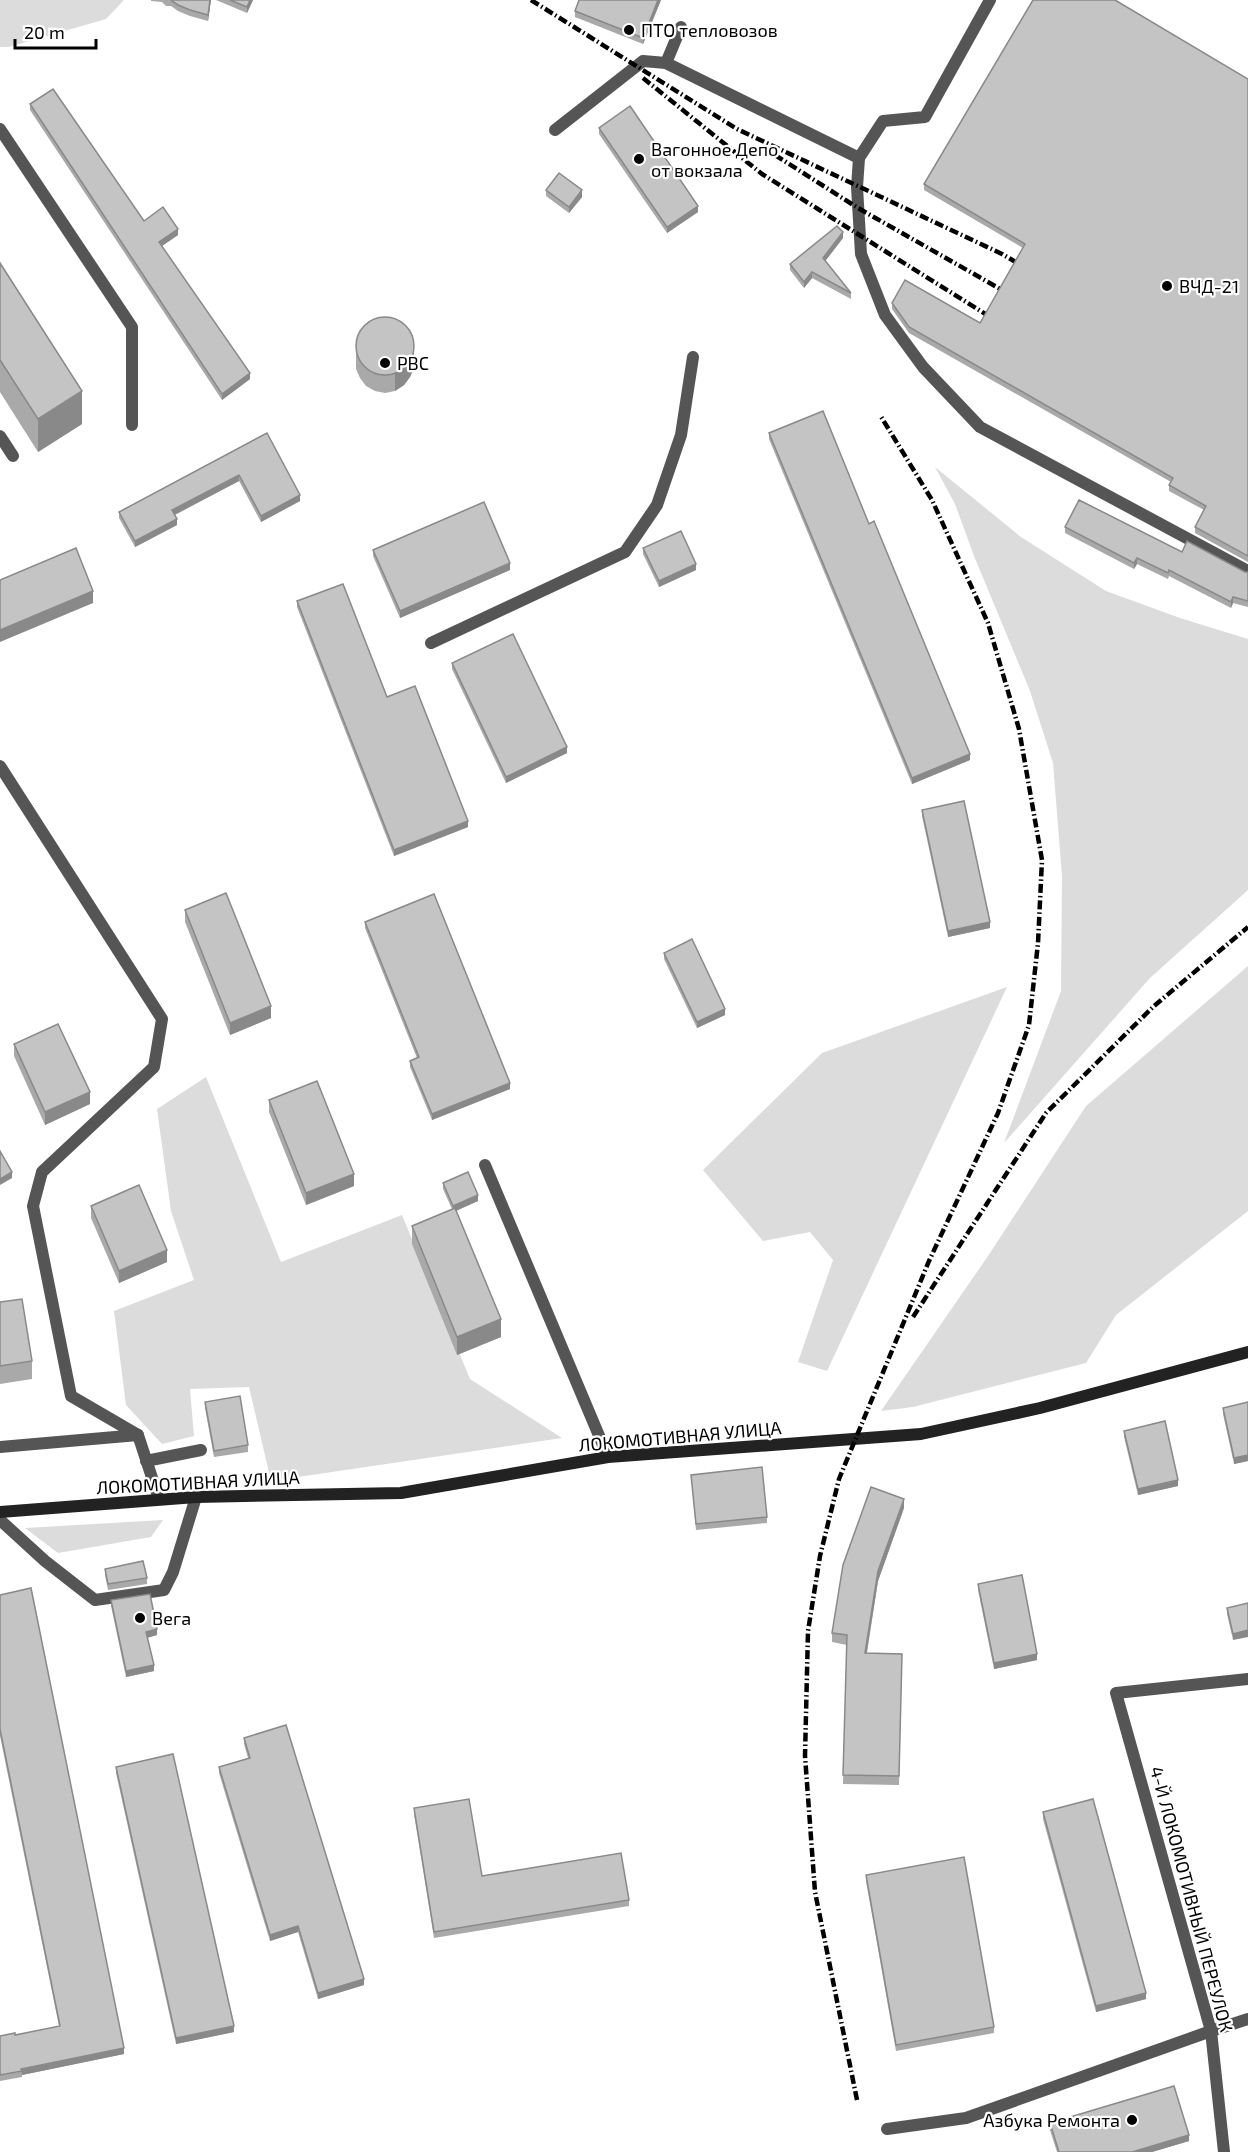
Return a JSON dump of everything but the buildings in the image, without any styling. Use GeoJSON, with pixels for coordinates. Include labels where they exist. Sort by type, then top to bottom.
{"type":"FeatureCollection","features":[{"type":"Feature","properties":{"kind":"street"},"geometry":{"type":"LineString","coordinates":[[990,0],[925,117],[883,121],[859,158],[857,187],[861,254],[885,315],[931,375],[980,427],[1248,571]]}},
{"type":"Feature","properties":{"kind":"street"},"geometry":{"type":"LineString","coordinates":[[666,63],[681,27]]}},
{"type":"Feature","properties":{"kind":"street"},"geometry":{"type":"LineString","coordinates":[[555,130],[643,61],[666,63],[859,158]]}},
{"type":"Feature","properties":{"kind":"street"},"geometry":{"type":"LineString","coordinates":[[0,129],[132,327],[132,424]]}},
{"type":"Feature","properties":{"kind":"street"},"geometry":{"type":"LineString","coordinates":[[431,643],[625,552],[657,505],[681,435],[693,357]]}},
{"type":"Feature","properties":{"kind":"street"},"geometry":{"type":"LineString","coordinates":[[0,436],[13,456]]}},
{"type":"Feature","properties":{"kind":"street"},"geometry":{"type":"LineString","coordinates":[[0,766],[162,1019],[154,1067],[42,1172],[33,1206],[71,1396],[138,1435],[159,1499]]}},
{"type":"Feature","properties":{"kind":"street"},"geometry":{"type":"LineString","coordinates":[[485,1165],[608,1457]]}},
{"type":"Feature","properties":{"kind":"street","name":"ЛОКОМОТИВНАЯ УЛИЦА"},"geometry":{"type":"LineString","coordinates":[[0,1512],[196,1497],[401,1493],[608,1457],[921,1434],[1040,1408],[1248,1352]]}},
{"type":"Feature","properties":{"kind":"street"},"geometry":{"type":"LineString","coordinates":[[0,1447],[138,1435]]}},
{"type":"Feature","properties":{"kind":"street"},"geometry":{"type":"LineString","coordinates":[[146,1461],[201,1450]]}},
{"type":"Feature","properties":{"kind":"street"},"geometry":{"type":"LineString","coordinates":[[0,1520],[45,1561],[95,1600],[164,1590],[173,1572],[196,1497]]}},
{"type":"Feature","properties":{"kind":"street","name":"4-Й ЛОКОМОТИВНЫЙ ПЕРЕУЛОК"},"geometry":{"type":"LineString","coordinates":[[1224,2152],[1211,2031],[1116,1693],[1248,1679]]}},
{"type":"Feature","properties":{"kind":"street"},"geometry":{"type":"LineString","coordinates":[[887,2129],[966,2118],[1248,2019]]}},
{"type":"Feature","properties":{"kind":"shaded area"},"geometry":{"type":"Polygon","coordinates":[[[0,0],[124,0],[106,19],[9,47],[0,47],[0,0]]]}},
{"type":"Feature","properties":{"kind":"shaded area"},"geometry":{"type":"Polygon","coordinates":[[[935,467],[1021,537],[1106,591],[1180,618],[1248,639],[1248,890],[1150,978],[1004,1143],[1061,991],[1062,876],[1053,763],[1030,691],[955,504],[935,467]]]}},
{"type":"Feature","properties":{"kind":"shaded area"},"geometry":{"type":"Polygon","coordinates":[[[1248,966],[1248,1211],[1116,1315],[1086,1363],[913,1407],[881,1411],[988,1256],[1086,1106],[1248,966]]]}},
{"type":"Feature","properties":{"kind":"shaded area"},"geometry":{"type":"Polygon","coordinates":[[[1007,987],[827,1371],[798,1362],[833,1260],[810,1232],[763,1241],[703,1170],[822,1053],[1007,987]]]}},
{"type":"Feature","properties":{"kind":"shaded area"},"geometry":{"type":"Polygon","coordinates":[[[206,1077],[281,1262],[402,1215],[470,1379],[562,1438],[271,1481],[249,1387],[190,1389],[194,1436],[162,1444],[126,1405],[114,1311],[194,1280],[171,1211],[157,1109],[206,1077]]]}},
{"type":"Feature","properties":{"kind":"shaded area"},"geometry":{"type":"Polygon","coordinates":[[[163,1520],[151,1537],[58,1553],[25,1528],[163,1520]]]}},
{"type":"Feature","properties":{"kind":"railway"},"geometry":{"type":"LineString","coordinates":[[531,0],[737,129],[1002,254],[1029,270]]}},
{"type":"Feature","properties":{"kind":"railway"},"geometry":{"type":"LineString","coordinates":[[643,78],[762,174],[987,315]]}},
{"type":"Feature","properties":{"kind":"railway"},"geometry":{"type":"LineString","coordinates":[[775,155],[858,208],[1002,290]]}},
{"type":"Feature","properties":{"kind":"railway"},"geometry":{"type":"LineString","coordinates":[[857,2100],[815,1892],[805,1756],[808,1631],[820,1556],[839,1479],[929,1261],[998,1113],[1029,1025],[1038,943],[1042,860],[1019,729],[988,623],[932,500],[880,415]]}},
{"type":"Feature","properties":{"kind":"railway"},"geometry":{"type":"LineString","coordinates":[[913,1317],[1046,1113],[1154,1006],[1248,927]]}},
{"type":"Feature","properties":{"kind":"place","name":"ПТО тепловозов"},"geometry":{"type":"Point","coordinates":[629,30]}},
{"type":"Feature","properties":{"kind":"place","name":"Вагонное Депо от вокзала"},"geometry":{"type":"Point","coordinates":[639,159]}},
{"type":"Feature","properties":{"kind":"place","name":"ВЧД-21"},"geometry":{"type":"Point","coordinates":[1167,286]}},
{"type":"Feature","properties":{"kind":"place","name":"РВС"},"geometry":{"type":"Point","coordinates":[385,363]}},
{"type":"Feature","properties":{"kind":"place","name":"Вега"},"geometry":{"type":"Point","coordinates":[140,1618]}},
{"type":"Feature","properties":{"kind":"place","name":"Азбука Ремонта"},"geometry":{"type":"Point","coordinates":[1132,2120]}}]}
